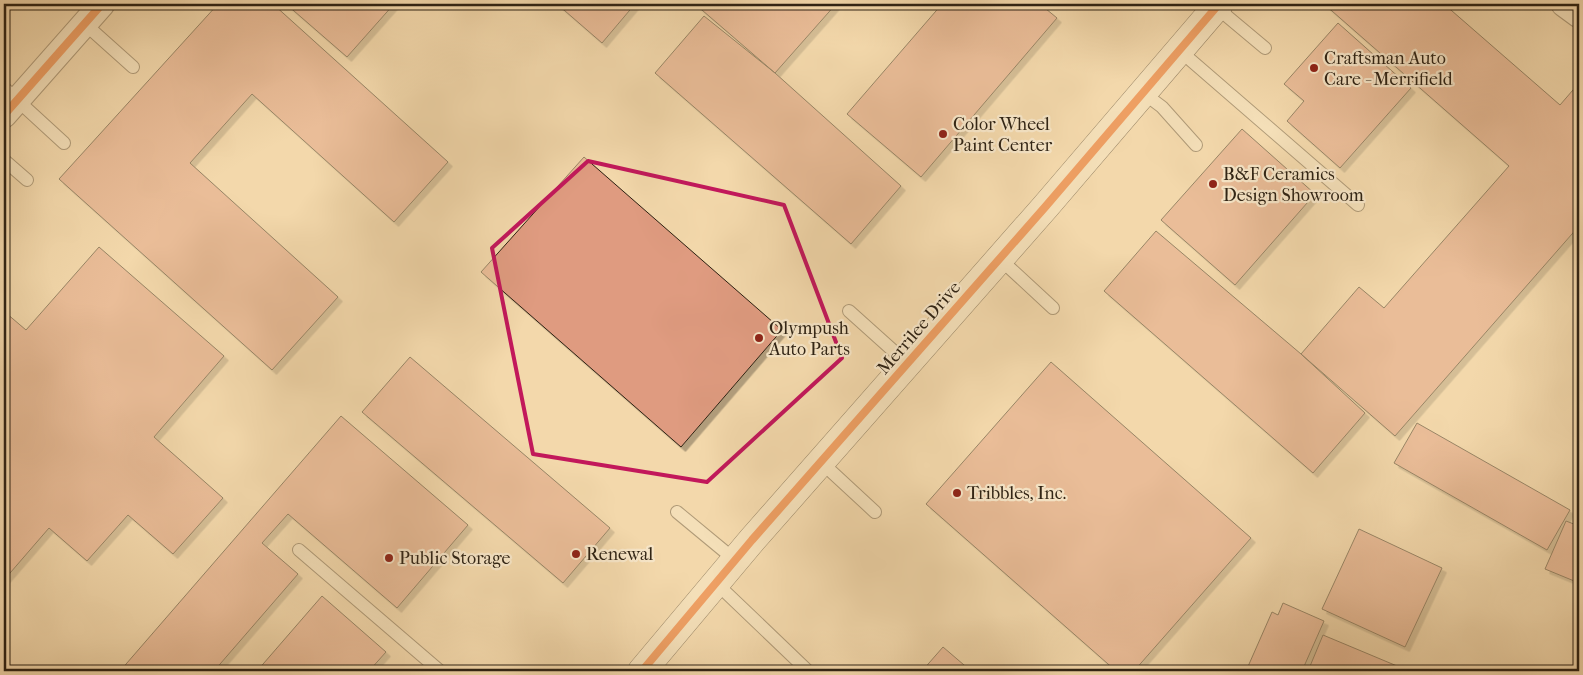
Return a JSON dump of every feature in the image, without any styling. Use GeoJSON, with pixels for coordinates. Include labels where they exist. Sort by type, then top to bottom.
{"type":"FeatureCollection","features":[{"type":"Feature","properties":{"kind":"street"},"geometry":{"type":"LineString","coordinates":[[8,101],[85,24],[102,4]]}},
{"type":"Feature","properties":{"kind":"street"},"geometry":{"type":"LineString","coordinates":[[1564,4],[1579,14]]}},
{"type":"Feature","properties":{"kind":"street","name":"Merrilee Drive"},"geometry":{"type":"LineString","coordinates":[[642,671],[735,560],[1000,259],[1179,50],[1215,5]]}},
{"type":"Feature","properties":{"kind":"lane"},"geometry":{"type":"LineString","coordinates":[[1215,5],[1265,48]]}},
{"type":"Feature","properties":{"kind":"lane"},"geometry":{"type":"LineString","coordinates":[[85,24],[132,67]]}},
{"type":"Feature","properties":{"kind":"lane"},"geometry":{"type":"LineString","coordinates":[[1179,50],[1358,205]]}},
{"type":"Feature","properties":{"kind":"lane"},"geometry":{"type":"LineString","coordinates":[[1142,92],[1162,107],[1196,146]]}},
{"type":"Feature","properties":{"kind":"lane"},"geometry":{"type":"LineString","coordinates":[[8,101],[64,143]]}},
{"type":"Feature","properties":{"kind":"lane"},"geometry":{"type":"LineString","coordinates":[[4,160],[27,180]]}},
{"type":"Feature","properties":{"kind":"lane"},"geometry":{"type":"LineString","coordinates":[[1000,259],[1053,308]]}},
{"type":"Feature","properties":{"kind":"lane"},"geometry":{"type":"LineString","coordinates":[[849,311],[908,364]]}},
{"type":"Feature","properties":{"kind":"lane"},"geometry":{"type":"LineString","coordinates":[[821,462],[875,512]]}},
{"type":"Feature","properties":{"kind":"lane"},"geometry":{"type":"LineString","coordinates":[[677,512],[735,560]]}},
{"type":"Feature","properties":{"kind":"lane"},"geometry":{"type":"LineString","coordinates":[[298,550],[440,671]]}},
{"type":"Feature","properties":{"kind":"lane"},"geometry":{"type":"LineString","coordinates":[[716,583],[808,671]]}},
{"type":"Feature","properties":{"kind":"highlighted area"},"geometry":{"type":"Polygon","coordinates":[[[588,161],[784,205],[842,358],[707,482],[533,454],[492,248],[588,161]]]}},
{"type":"Feature","properties":{"kind":"building"},"geometry":{"type":"Polygon","coordinates":[[[218,4],[273,4],[448,162],[394,222],[252,94],[190,163],[338,297],[272,370],[59,179],[218,4]]]}},
{"type":"Feature","properties":{"kind":"building"},"geometry":{"type":"Polygon","coordinates":[[[286,4],[394,4],[347,57],[286,4]]]}},
{"type":"Feature","properties":{"kind":"building"},"geometry":{"type":"Polygon","coordinates":[[[557,4],[635,4],[602,43],[557,4]]]}},
{"type":"Feature","properties":{"kind":"building"},"geometry":{"type":"Polygon","coordinates":[[[695,4],[836,4],[775,73],[695,4]]]}},
{"type":"Feature","properties":{"kind":"building"},"geometry":{"type":"Polygon","coordinates":[[[942,4],[1040,4],[1057,18],[921,177],[847,114],[942,4]]]}},
{"type":"Feature","properties":{"kind":"building"},"geometry":{"type":"Polygon","coordinates":[[[1324,4],[1444,4],[1560,105],[1579,83],[1579,226],[1395,436],[1301,354],[1359,287],[1384,308],[1509,166],[1324,4]]]}},
{"type":"Feature","properties":{"kind":"building"},"geometry":{"type":"Polygon","coordinates":[[[704,16],[775,73],[901,186],[851,244],[655,73],[704,16]]]}},
{"type":"Feature","properties":{"kind":"building"},"geometry":{"type":"Polygon","coordinates":[[[1338,23],[1411,88],[1340,168],[1287,121],[1304,101],[1284,84],[1338,23]]]}},
{"type":"Feature","properties":{"kind":"building"},"geometry":{"type":"Polygon","coordinates":[[[1242,129],[1315,194],[1235,285],[1161,220],[1242,129]]]}},
{"type":"Feature","properties":{"kind":"building"},"geometry":{"type":"Polygon","coordinates":[[[584,157],[782,330],[681,447],[481,272],[584,157]]]}},
{"type":"Feature","properties":{"kind":"building"},"geometry":{"type":"Polygon","coordinates":[[[1156,231],[1301,354],[1365,413],[1313,473],[1104,291],[1156,231]]]}},
{"type":"Feature","properties":{"kind":"building"},"geometry":{"type":"Polygon","coordinates":[[[99,247],[224,356],[154,437],[223,498],[173,554],[128,515],[87,561],[49,528],[4,580],[4,316],[6,313],[26,330],[99,247]]]}},
{"type":"Feature","properties":{"kind":"building"},"geometry":{"type":"Polygon","coordinates":[[[410,357],[610,528],[563,583],[362,412],[410,357]]]}},
{"type":"Feature","properties":{"kind":"building"},"geometry":{"type":"Polygon","coordinates":[[[1051,362],[1251,538],[1134,671],[1116,671],[926,504],[1051,362]]]}},
{"type":"Feature","properties":{"kind":"building","name":"Public Storage"},"geometry":{"type":"Polygon","coordinates":[[[341,416],[468,525],[397,608],[288,514],[262,543],[298,574],[214,671],[120,671],[341,416]]]}},
{"type":"Feature","properties":{"kind":"building"},"geometry":{"type":"Polygon","coordinates":[[[1417,423],[1570,510],[1547,550],[1394,463],[1417,423]]]}},
{"type":"Feature","properties":{"kind":"building"},"geometry":{"type":"Polygon","coordinates":[[[1566,521],[1579,526],[1579,583],[1545,569],[1566,521]]]}},
{"type":"Feature","properties":{"kind":"building"},"geometry":{"type":"Polygon","coordinates":[[[1359,529],[1442,568],[1405,647],[1322,609],[1359,529]]]}},
{"type":"Feature","properties":{"kind":"building"},"geometry":{"type":"Polygon","coordinates":[[[322,596],[386,652],[369,671],[257,671],[322,596]]]}},
{"type":"Feature","properties":{"kind":"building"},"geometry":{"type":"Polygon","coordinates":[[[1283,603],[1324,621],[1302,671],[1246,671],[1272,612],[1278,615],[1283,603]]]}},
{"type":"Feature","properties":{"kind":"building"},"geometry":{"type":"Polygon","coordinates":[[[1323,635],[1409,671],[1308,671],[1323,635]]]}},
{"type":"Feature","properties":{"kind":"building"},"geometry":{"type":"Polygon","coordinates":[[[943,647],[971,671],[922,671],[943,647]]]}},
{"type":"Feature","properties":{"kind":"cycle path"},"geometry":{"type":"LineString","coordinates":[[4,115],[102,4]]}},
{"type":"Feature","properties":{"kind":"cycle path"},"geometry":{"type":"LineString","coordinates":[[642,671],[752,540],[1046,206],[1219,4]]}},
{"type":"Feature","properties":{"kind":"place","name":"Craftsman Auto Care - Merrifield"},"geometry":{"type":"Point","coordinates":[1314,68]}},
{"type":"Feature","properties":{"kind":"place","name":"Color Wheel Paint Center"},"geometry":{"type":"Point","coordinates":[943,134]}},
{"type":"Feature","properties":{"kind":"place","name":"B&F Ceramics Design Showroom"},"geometry":{"type":"Point","coordinates":[1213,184]}},
{"type":"Feature","properties":{"kind":"place","name":"Olympush Auto Parts"},"geometry":{"type":"Point","coordinates":[759,338]}},
{"type":"Feature","properties":{"kind":"place","name":"Tribbles, Inc."},"geometry":{"type":"Point","coordinates":[957,493]}},
{"type":"Feature","properties":{"kind":"place","name":"Renewal"},"geometry":{"type":"Point","coordinates":[576,554]}},
{"type":"Feature","properties":{"kind":"place","name":"Public Storage"},"geometry":{"type":"Point","coordinates":[389,558]}}]}
